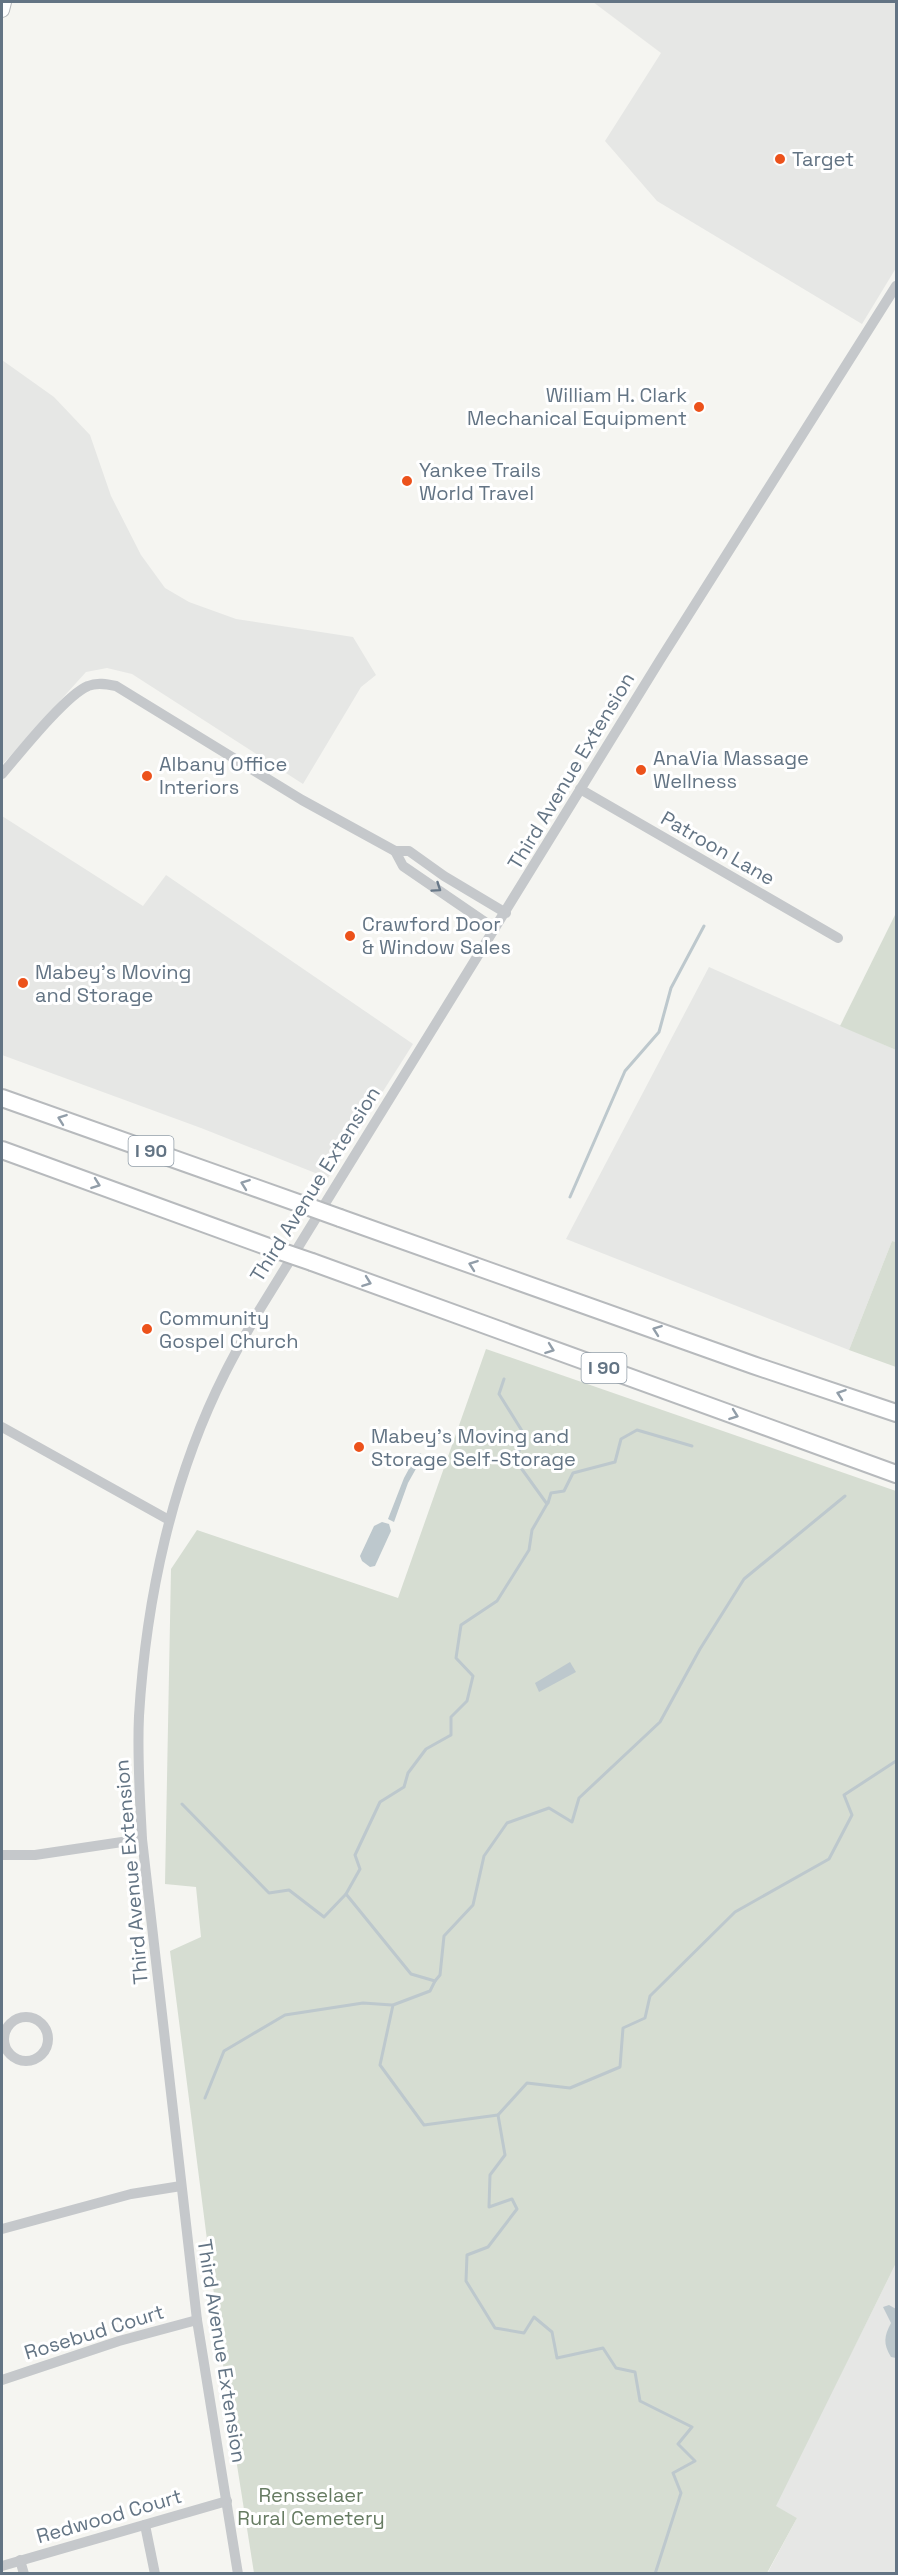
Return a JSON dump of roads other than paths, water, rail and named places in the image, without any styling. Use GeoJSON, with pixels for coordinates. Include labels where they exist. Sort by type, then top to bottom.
{"type":"FeatureCollection","features":[{"type":"Feature","properties":{"kind":"highway","name":"I 90"},"geometry":{"type":"LineString","coordinates":[[2,1098],[753,1365],[897,1413]]}},
{"type":"Feature","properties":{"kind":"highway","name":"I 90"},"geometry":{"type":"LineString","coordinates":[[2,1150],[897,1474]]}},
{"type":"Feature","properties":{"kind":"main road"},"geometry":{"type":"LineString","coordinates":[[2,10],[4,2]]}},
{"type":"Feature","properties":{"kind":"street","name":"Third Avenue Extension"},"geometry":{"type":"LineString","coordinates":[[238,2574],[196,2320],[142,1839],[138,1767],[139,1716],[151,1607],[169,1520],[206,1416],[224,1374],[255,1317],[506,913],[580,789],[897,286]]}},
{"type":"Feature","properties":{"kind":"street"},"geometry":{"type":"LineString","coordinates":[[2,774],[49,720],[77,693],[87,686],[107,684],[116,686],[302,800],[395,850],[409,851],[444,876],[506,913]]}},
{"type":"Feature","properties":{"kind":"street","name":"Patroon Lane"},"geometry":{"type":"LineString","coordinates":[[580,789],[838,938]]}},
{"type":"Feature","properties":{"kind":"street"},"geometry":{"type":"LineString","coordinates":[[395,850],[403,867],[495,929]]}},
{"type":"Feature","properties":{"kind":"street"},"geometry":{"type":"LineString","coordinates":[[2,1427],[169,1520]]}},
{"type":"Feature","properties":{"kind":"street"},"geometry":{"type":"LineString","coordinates":[[2,1855],[35,1855],[142,1839]]}},
{"type":"Feature","properties":{"kind":"street"},"geometry":{"type":"LineString","coordinates":[[24,2017],[38,2021],[47,2032],[46,2047],[38,2057],[32,2060],[12,2056],[3,2044],[4,2036],[11,2023],[24,2017]]}},
{"type":"Feature","properties":{"kind":"street"},"geometry":{"type":"LineString","coordinates":[[2,2229],[131,2194],[181,2186]]}},
{"type":"Feature","properties":{"kind":"street","name":"Rosebud Court"},"geometry":{"type":"LineString","coordinates":[[2,2380],[118,2341],[196,2320]]}},
{"type":"Feature","properties":{"kind":"street","name":"Redwood Court"},"geometry":{"type":"LineString","coordinates":[[2,2566],[227,2501]]}},
{"type":"Feature","properties":{"kind":"street"},"geometry":{"type":"LineString","coordinates":[[145,2525],[155,2574]]}},
{"type":"Feature","properties":{"kind":"street"},"geometry":{"type":"LineString","coordinates":[[20,2560],[24,2574]]}},
{"type":"Feature","properties":{"kind":"waterway"},"geometry":{"type":"LineString","coordinates":[[570,1197],[625,1071],[659,1032],[671,988],[704,926]]}},
{"type":"Feature","properties":{"kind":"waterway"},"geometry":{"type":"LineString","coordinates":[[504,1379],[499,1394],[524,1434],[516,1461],[547,1504],[532,1530],[529,1550],[497,1601],[461,1625],[456,1658],[473,1676],[467,1701],[451,1717],[451,1735],[426,1749],[408,1773],[404,1787],[380,1802],[355,1855],[360,1869],[346,1894],[411,1974],[435,1981],[430,1991],[393,2005],[380,2065],[424,2125],[498,2115],[505,2155],[490,2175],[489,2207],[512,2199],[517,2209],[488,2247],[467,2255],[466,2281],[495,2328],[524,2333],[534,2317],[552,2332],[557,2358],[603,2348],[616,2368],[635,2372],[640,2401],[692,2427],[678,2444],[695,2461],[673,2473],[681,2493],[655,2574]]}},
{"type":"Feature","properties":{"kind":"waterway"},"geometry":{"type":"LineString","coordinates":[[548,1503],[551,1493],[564,1491],[573,1473],[615,1462],[621,1439],[637,1430],[692,1446]]}},
{"type":"Feature","properties":{"kind":"waterway"},"geometry":{"type":"LineString","coordinates":[[435,1981],[440,1975],[444,1936],[473,1905],[484,1856],[507,1823],[549,1808],[572,1822],[579,1798],[660,1722],[700,1649],[744,1579],[845,1496]]}},
{"type":"Feature","properties":{"kind":"waterway"},"geometry":{"type":"LineString","coordinates":[[498,2115],[527,2083],[570,2088],[620,2067],[623,2028],[645,2018],[650,1996],[735,1912],[829,1859],[852,1815],[844,1795],[896,1761]]}},
{"type":"Feature","properties":{"kind":"waterway"},"geometry":{"type":"LineString","coordinates":[[182,1804],[269,1893],[289,1890],[324,1917],[346,1894]]}},
{"type":"Feature","properties":{"kind":"waterway"},"geometry":{"type":"LineString","coordinates":[[205,2098],[224,2051],[285,2015],[363,2003],[392,2005]]}},
{"type":"Feature","properties":{"kind":"place","name":"Target"},"geometry":{"type":"Point","coordinates":[780,159]}},
{"type":"Feature","properties":{"kind":"place","name":"William H. Clark Mechanical Equipment"},"geometry":{"type":"Point","coordinates":[699,407]}},
{"type":"Feature","properties":{"kind":"place","name":"Yankee Trails World Travel"},"geometry":{"type":"Point","coordinates":[407,481]}},
{"type":"Feature","properties":{"kind":"place","name":"AnaVia Massage Wellness"},"geometry":{"type":"Point","coordinates":[641,770]}},
{"type":"Feature","properties":{"kind":"place","name":"Albany Office Interiors"},"geometry":{"type":"Point","coordinates":[147,776]}},
{"type":"Feature","properties":{"kind":"place","name":"Crawford Door & Window Sales"},"geometry":{"type":"Point","coordinates":[350,936]}},
{"type":"Feature","properties":{"kind":"place","name":"Mabey's Moving and Storage"},"geometry":{"type":"Point","coordinates":[23,983]}},
{"type":"Feature","properties":{"kind":"place","name":"Community Gospel Church"},"geometry":{"type":"Point","coordinates":[147,1329]}},
{"type":"Feature","properties":{"kind":"place","name":"Mabey's Moving and Storage Self-Storage"},"geometry":{"type":"Point","coordinates":[359,1447]}},
{"type":"Feature","properties":{"kind":"park label","name":"Rensselaer Rural Cemetery"},"geometry":{"type":"Point","coordinates":[311,2506]}}]}
